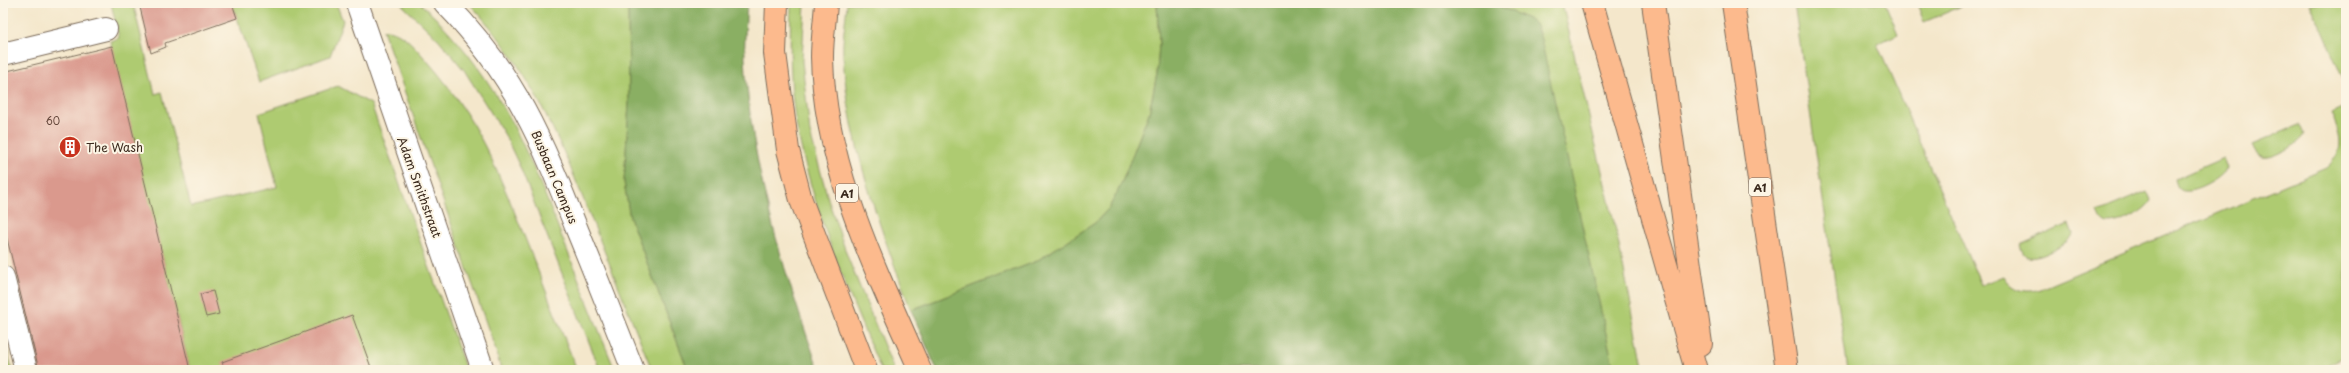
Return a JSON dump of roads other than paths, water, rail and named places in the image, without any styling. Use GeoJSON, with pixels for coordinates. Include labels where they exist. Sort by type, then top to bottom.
{"type":"FeatureCollection","features":[{"type":"Feature","properties":{"kind":"highway"},"geometry":{"type":"LineString","coordinates":[[777,3],[775,53],[788,150],[801,200],[866,370]]}},
{"type":"Feature","properties":{"kind":"highway","name":"A1"},"geometry":{"type":"LineString","coordinates":[[826,3],[822,58],[832,135],[848,196],[867,250],[920,370]]}},
{"type":"Feature","properties":{"kind":"highway"},"geometry":{"type":"LineString","coordinates":[[1592,3],[1696,370]]}},
{"type":"Feature","properties":{"kind":"highway"},"geometry":{"type":"LineString","coordinates":[[1653,3],[1704,370]]}},
{"type":"Feature","properties":{"kind":"highway","name":"A1"},"geometry":{"type":"LineString","coordinates":[[1733,3],[1787,370]]}},
{"type":"Feature","properties":{"kind":"lane","name":"Adam Smithstraat"},"geometry":{"type":"LineString","coordinates":[[357,3],[483,370]]}},
{"type":"Feature","properties":{"kind":"lane","name":"Busbaan Campus"},"geometry":{"type":"LineString","coordinates":[[445,3],[475,35],[493,58],[513,88],[535,127],[633,370]]}},
{"type":"Feature","properties":{"kind":"lane"},"geometry":{"type":"LineString","coordinates":[[3,54],[106,29]]}},
{"type":"Feature","properties":{"kind":"lane"},"geometry":{"type":"LineString","coordinates":[[3,277],[26,370]]}},
{"type":"Feature","properties":{"kind":"place","name":"The Wash"},"geometry":{"type":"Point","coordinates":[70,147]}}]}
